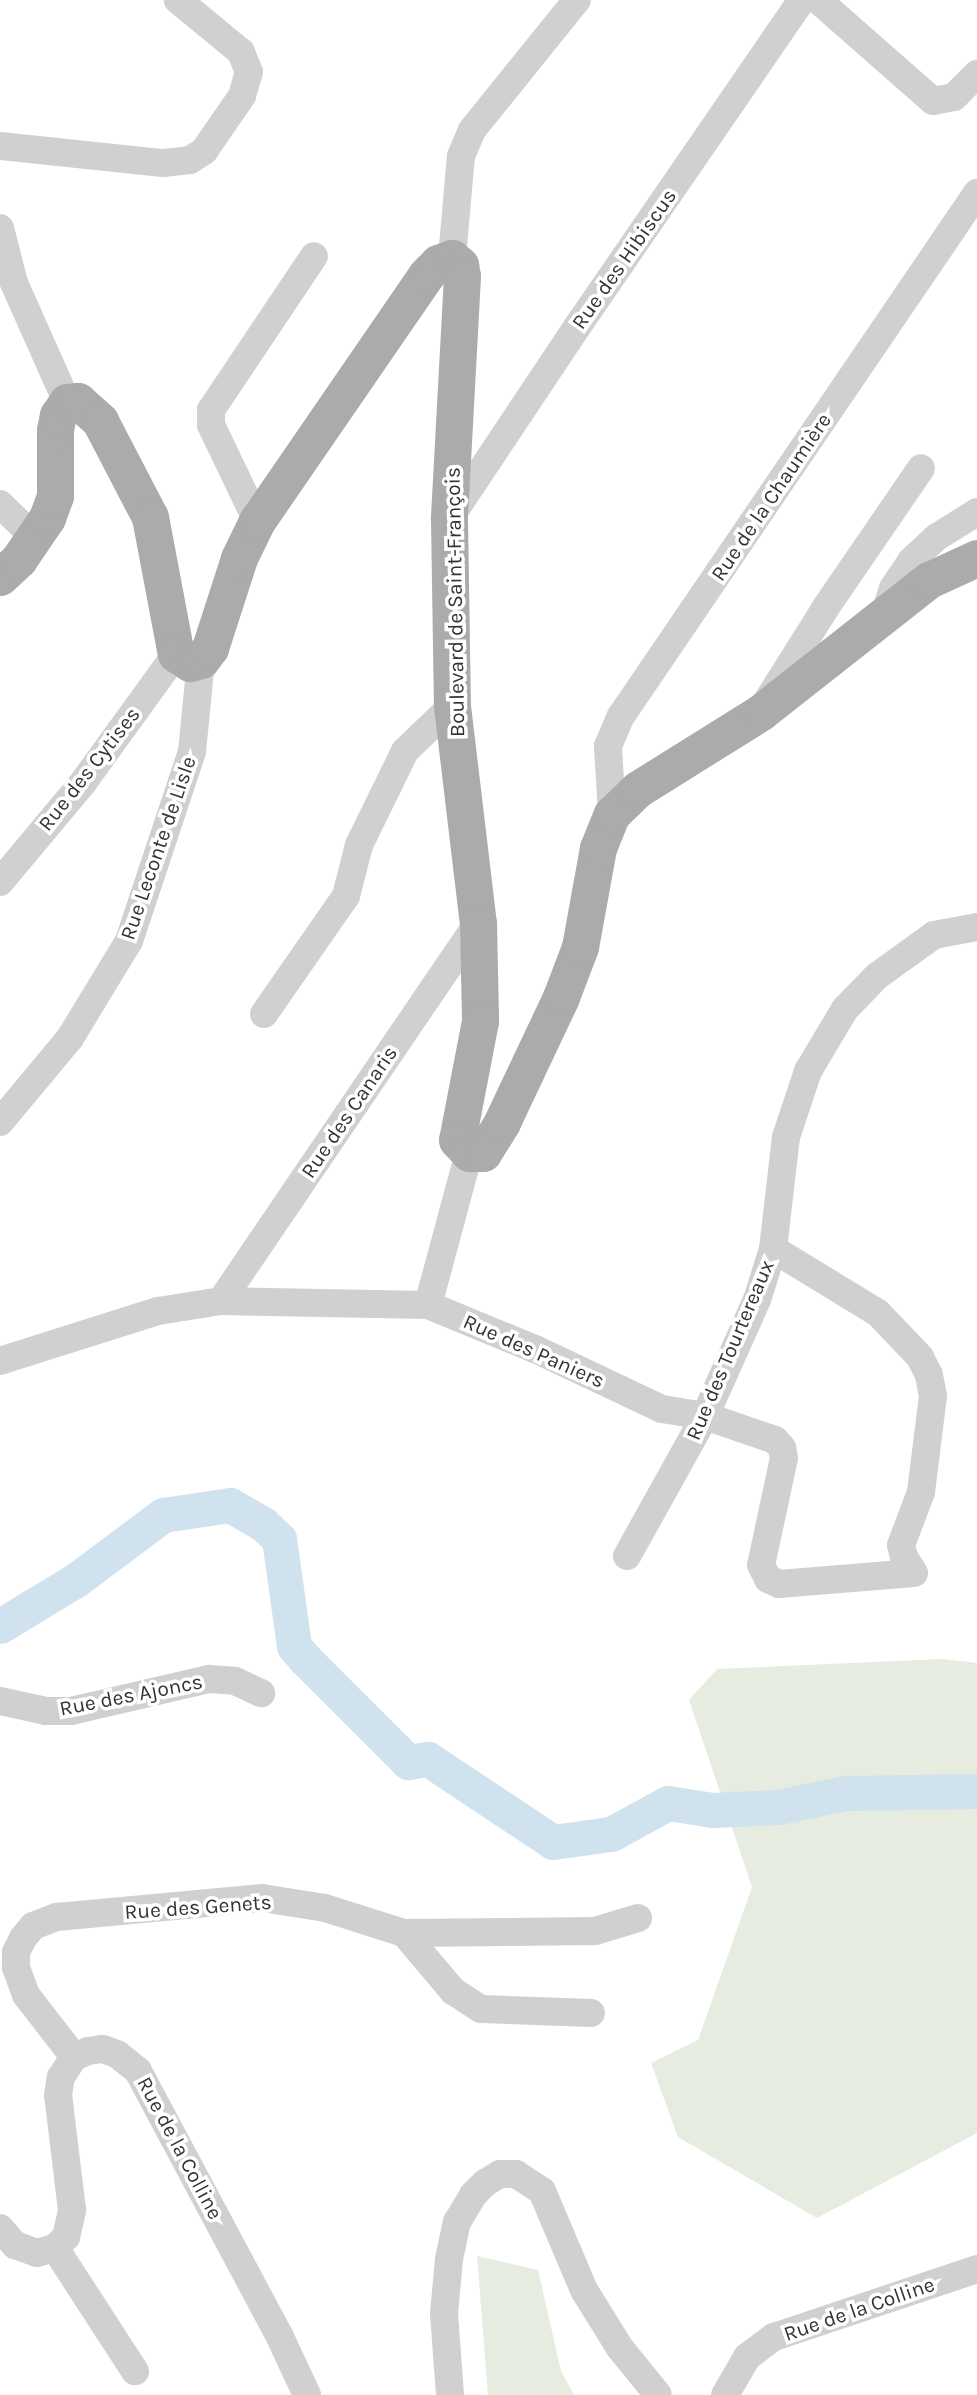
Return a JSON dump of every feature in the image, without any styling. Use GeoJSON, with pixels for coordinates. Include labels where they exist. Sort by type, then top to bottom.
{"type":"FeatureCollection","features":[{"type":"Feature","properties":{"kind":"main road","name":"Boulevard de Saint-François"},"geometry":{"type":"LineString","coordinates":[[452,258],[460,265],[462,276],[449,519],[452,706],[478,923],[480,1021],[457,1140],[470,1153]]}},
{"type":"Feature","properties":{"kind":"main road"},"geometry":{"type":"LineString","coordinates":[[0,577],[35,538],[54,496],[55,430],[58,415],[67,402],[78,401],[90,408],[100,421],[150,517],[189,657],[210,648],[239,558],[257,521],[426,275],[438,263],[452,258]]}},
{"type":"Feature","properties":{"kind":"main road"},"geometry":{"type":"LineString","coordinates":[[470,1153],[483,1153],[502,1122],[561,997],[580,947],[598,848],[612,814],[638,789],[761,712],[929,580],[977,558]]}},
{"type":"Feature","properties":{"kind":"street"},"geometry":{"type":"LineString","coordinates":[[0,146],[163,163],[190,160],[204,151],[242,96],[248,72],[241,52],[178,0]]}},
{"type":"Feature","properties":{"kind":"street"},"geometry":{"type":"LineString","coordinates":[[452,258],[461,156],[471,130],[577,0]]}},
{"type":"Feature","properties":{"kind":"street","name":"Rue des Hibiscus"},"geometry":{"type":"LineString","coordinates":[[449,519],[577,327],[802,0]]}},
{"type":"Feature","properties":{"kind":"street"},"geometry":{"type":"LineString","coordinates":[[818,0],[933,101],[954,97],[977,74]]}},
{"type":"Feature","properties":{"kind":"street","name":"Rue de la Chaumière"},"geometry":{"type":"LineString","coordinates":[[612,814],[608,746],[621,716],[977,193]]}},
{"type":"Feature","properties":{"kind":"street"},"geometry":{"type":"LineString","coordinates":[[0,228],[13,283],[67,402]]}},
{"type":"Feature","properties":{"kind":"street"},"geometry":{"type":"LineString","coordinates":[[257,521],[211,425],[211,410],[314,256]]}},
{"type":"Feature","properties":{"kind":"street"},"geometry":{"type":"LineString","coordinates":[[761,712],[826,607],[921,468]]}},
{"type":"Feature","properties":{"kind":"street"},"geometry":{"type":"LineString","coordinates":[[0,504],[35,538]]}},
{"type":"Feature","properties":{"kind":"street"},"geometry":{"type":"LineString","coordinates":[[883,618],[893,588],[911,561],[937,537],[977,512]]}},
{"type":"Feature","properties":{"kind":"street","name":"Rue des Cytises"},"geometry":{"type":"LineString","coordinates":[[0,882],[189,657]]}},
{"type":"Feature","properties":{"kind":"street","name":"Rue Leconte de Lisle"},"geometry":{"type":"LineString","coordinates":[[0,1122],[70,1038],[128,941],[192,752],[189,657]]}},
{"type":"Feature","properties":{"kind":"street"},"geometry":{"type":"LineString","coordinates":[[264,1014],[345,895],[359,845],[405,751],[452,706]]}},
{"type":"Feature","properties":{"kind":"street","name":"Rue des Canaris"},"geometry":{"type":"LineString","coordinates":[[220,1301],[478,923]]}},
{"type":"Feature","properties":{"kind":"street","name":"Rue des Tourtereaux"},"geometry":{"type":"LineString","coordinates":[[627,1556],[705,1416],[757,1300],[773,1249],[786,1137],[808,1071],[845,1009],[877,976],[934,934],[977,927]]}},
{"type":"Feature","properties":{"kind":"street"},"geometry":{"type":"LineString","coordinates":[[428,1305],[470,1153]]}},
{"type":"Feature","properties":{"kind":"street","name":"Rue des Paniers"},"geometry":{"type":"LineString","coordinates":[[0,1361],[158,1311],[220,1301],[428,1305],[535,1349],[662,1409],[705,1416],[766,1435],[782,1448],[784,1458],[761,1565],[768,1579],[779,1584],[914,1573],[901,1545],[921,1492],[933,1396],[929,1375],[920,1357],[878,1313],[773,1249]]}},
{"type":"Feature","properties":{"kind":"street","name":"Rue des Ajoncs"},"geometry":{"type":"LineString","coordinates":[[0,1701],[46,1711],[71,1711],[209,1679],[235,1681],[261,1692]]}},
{"type":"Feature","properties":{"kind":"street","name":"Rue des Genets"},"geometry":{"type":"LineString","coordinates":[[74,2057],[32,2004],[16,1967],[16,1952],[23,1938],[33,1926],[45,1920],[262,1898],[325,1908],[404,1933],[595,1930],[638,1918]]}},
{"type":"Feature","properties":{"kind":"street"},"geometry":{"type":"LineString","coordinates":[[404,1933],[453,1991],[481,2009],[591,2013]]}},
{"type":"Feature","properties":{"kind":"street","name":"Rue de la Colline"},"geometry":{"type":"LineString","coordinates":[[74,2057],[103,2049],[117,2054],[138,2071],[280,2337],[307,2395]]}},
{"type":"Feature","properties":{"kind":"street"},"geometry":{"type":"LineString","coordinates":[[0,2228],[15,2245],[37,2253],[55,2248],[66,2237],[72,2210],[58,2095],[61,2077],[74,2057]]}},
{"type":"Feature","properties":{"kind":"street"},"geometry":{"type":"LineString","coordinates":[[450,2395],[444,2314],[449,2259],[457,2222],[473,2195],[485,2183],[500,2174],[516,2174],[542,2190],[584,2290],[620,2347],[658,2395]]}},
{"type":"Feature","properties":{"kind":"street"},"geometry":{"type":"LineString","coordinates":[[55,2248],[135,2371]]}},
{"type":"Feature","properties":{"kind":"street","name":"Rue de la Colline"},"geometry":{"type":"LineString","coordinates":[[725,2395],[747,2357],[774,2337],[977,2269]]}},
{"type":"Feature","properties":{"kind":"shaded area"},"geometry":{"type":"Polygon","coordinates":[[[942,1659],[977,1663],[977,2133],[817,2218],[678,2137],[651,2063],[698,2040],[752,1887],[689,1700],[717,1669],[942,1659]]]}},
{"type":"Feature","properties":{"kind":"shaded area"},"geometry":{"type":"Polygon","coordinates":[[[477,2256],[538,2270],[561,2371],[574,2395],[488,2395],[477,2256]]]}},
{"type":"Feature","properties":{"kind":"waterway"},"geometry":{"type":"LineString","coordinates":[[0,1626],[76,1580],[163,1515],[230,1505],[263,1524],[279,1539],[294,1646],[305,1659],[408,1762],[428,1759],[553,1842],[611,1834],[668,1803],[712,1810],[778,1807],[846,1793],[977,1791]]}}]}
